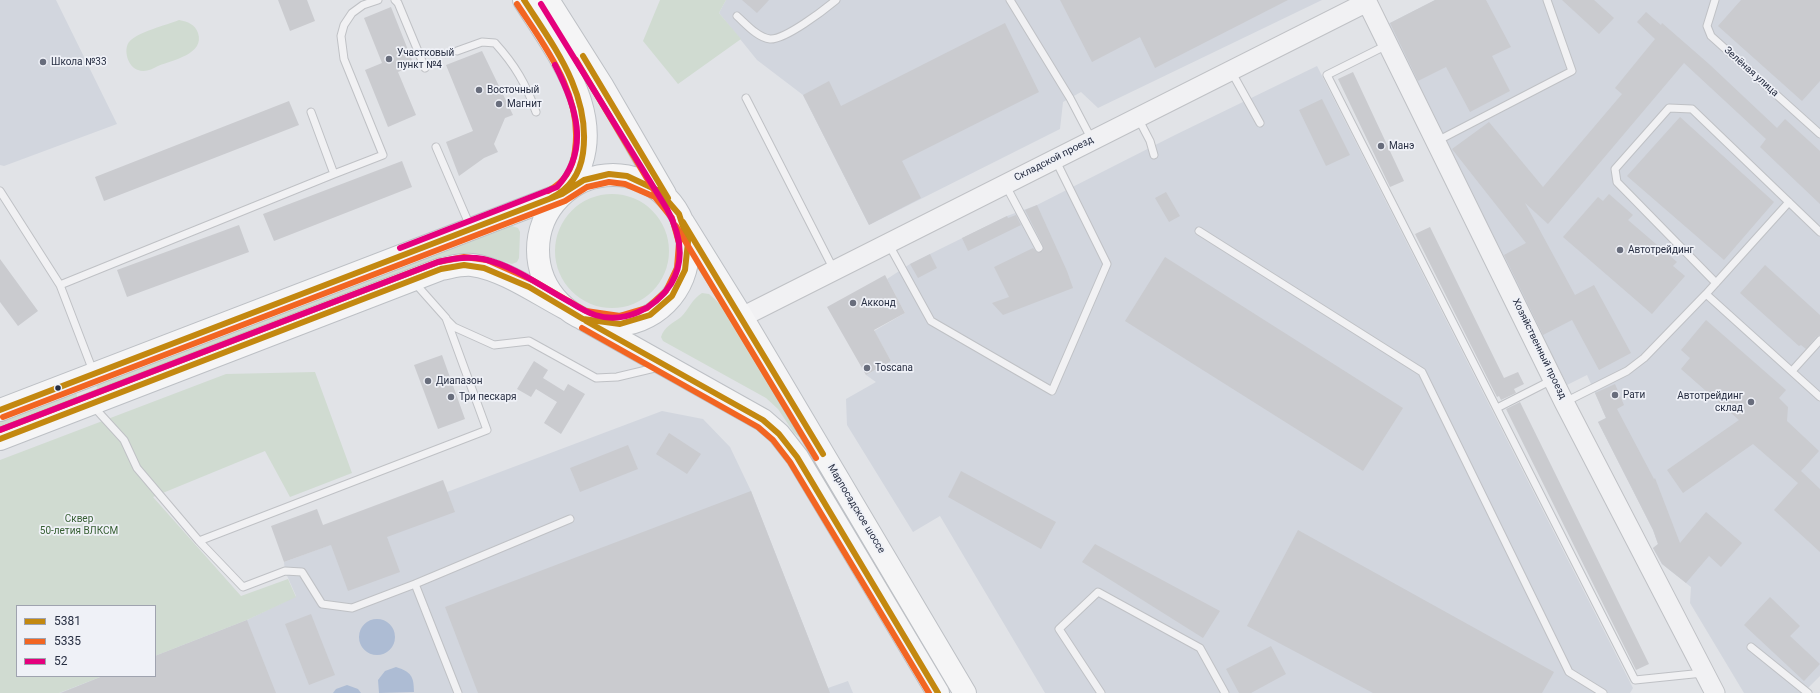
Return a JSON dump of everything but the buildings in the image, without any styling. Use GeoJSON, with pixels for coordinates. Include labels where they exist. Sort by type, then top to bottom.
{"type":"FeatureCollection","features":[{"type":"Feature","properties":{"kind":"main road"},"geometry":{"type":"LineString","coordinates":[[524,0],[570,76],[582,108],[585,127],[584,155],[578,172],[565,191],[548,211],[539,230],[537,252],[539,268],[550,292],[574,314],[602,324],[622,325],[645,318],[665,304],[678,289],[686,271],[689,252],[683,222]]}},
{"type":"Feature","properties":{"kind":"main road","name":"Марпосадское шоссе"},"geometry":{"type":"LineString","coordinates":[[548,0],[603,87],[668,198],[742,317],[966,693]]}},
{"type":"Feature","properties":{"kind":"main road"},"geometry":{"type":"LineString","coordinates":[[0,410],[471,229],[565,191],[584,180],[600,175],[622,175],[646,183],[668,198]]}},
{"type":"Feature","properties":{"kind":"main road"},"geometry":{"type":"LineString","coordinates":[[0,439],[413,280],[454,266],[473,265],[496,272],[668,365],[763,420],[779,434],[796,457],[938,693]]}},
{"type":"Feature","properties":{"kind":"main road"},"geometry":{"type":"LineString","coordinates":[[88,376],[92,404]]}},
{"type":"Feature","properties":{"kind":"street","name":"Складской проезд"},"geometry":{"type":"LineString","coordinates":[[742,317],[1367,2]]}},
{"type":"Feature","properties":{"kind":"street","name":"Хозяйственный проезд"},"geometry":{"type":"LineString","coordinates":[[1367,2],[1564,402],[1715,693]]}},
{"type":"Feature","properties":{"kind":"lane"},"geometry":{"type":"LineString","coordinates":[[60,285],[384,155],[344,59],[341,36],[344,25],[352,12],[363,5],[378,0]]}},
{"type":"Feature","properties":{"kind":"lane"},"geometry":{"type":"LineString","coordinates":[[395,0],[398,3],[425,68]]}},
{"type":"Feature","properties":{"kind":"lane"},"geometry":{"type":"LineString","coordinates":[[737,16],[759,35],[769,39],[781,38],[826,9],[836,0]]}},
{"type":"Feature","properties":{"kind":"lane"},"geometry":{"type":"LineString","coordinates":[[1010,0],[1070,98],[1092,140]]}},
{"type":"Feature","properties":{"kind":"lane"},"geometry":{"type":"LineString","coordinates":[[1436,141],[1572,71],[1546,0]]}},
{"type":"Feature","properties":{"kind":"lane","name":"Зелёная улица"},"geometry":{"type":"LineString","coordinates":[[1716,0],[1707,26],[1711,36],[1820,134]]}},
{"type":"Feature","properties":{"kind":"lane"},"geometry":{"type":"LineString","coordinates":[[457,51],[482,42],[495,43],[513,63],[529,94],[536,112]]}},
{"type":"Feature","properties":{"kind":"lane"},"geometry":{"type":"LineString","coordinates":[[1388,44],[1327,75],[1635,680],[1704,673]]}},
{"type":"Feature","properties":{"kind":"lane"},"geometry":{"type":"LineString","coordinates":[[1231,71],[1260,123]]}},
{"type":"Feature","properties":{"kind":"lane"},"geometry":{"type":"LineString","coordinates":[[746,98],[834,270]]}},
{"type":"Feature","properties":{"kind":"lane"},"geometry":{"type":"LineString","coordinates":[[1716,283],[1617,182],[1615,169],[1669,108],[1692,109],[1820,232]]}},
{"type":"Feature","properties":{"kind":"lane"},"geometry":{"type":"LineString","coordinates":[[311,112],[334,174]]}},
{"type":"Feature","properties":{"kind":"lane"},"geometry":{"type":"LineString","coordinates":[[1138,118],[1150,141],[1154,155]]}},
{"type":"Feature","properties":{"kind":"lane"},"geometry":{"type":"LineString","coordinates":[[436,147],[471,229]]}},
{"type":"Feature","properties":{"kind":"lane"},"geometry":{"type":"LineString","coordinates":[[888,243],[931,321],[1052,391],[1107,264],[1055,159]]}},
{"type":"Feature","properties":{"kind":"lane"},"geometry":{"type":"LineString","coordinates":[[1005,184],[1039,248]]}},
{"type":"Feature","properties":{"kind":"lane"},"geometry":{"type":"LineString","coordinates":[[0,191],[60,285],[88,376]]}},
{"type":"Feature","properties":{"kind":"lane"},"geometry":{"type":"LineString","coordinates":[[1564,402],[1632,367],[1644,358],[1706,294],[1789,202]]}},
{"type":"Feature","properties":{"kind":"lane"},"geometry":{"type":"LineString","coordinates":[[1199,231],[1422,372],[1569,672],[1603,693]]}},
{"type":"Feature","properties":{"kind":"lane"},"geometry":{"type":"LineString","coordinates":[[413,280],[454,327],[494,345],[529,341],[596,378],[617,377],[668,365]]}},
{"type":"Feature","properties":{"kind":"lane"},"geometry":{"type":"LineString","coordinates":[[1706,294],[1820,397]]}},
{"type":"Feature","properties":{"kind":"lane"},"geometry":{"type":"LineString","coordinates":[[199,541],[487,430],[446,318]]}},
{"type":"Feature","properties":{"kind":"lane"},"geometry":{"type":"LineString","coordinates":[[1792,371],[1820,340]]}},
{"type":"Feature","properties":{"kind":"lane"},"geometry":{"type":"LineString","coordinates":[[1497,408],[1554,379]]}},
{"type":"Feature","properties":{"kind":"lane"},"geometry":{"type":"LineString","coordinates":[[92,404],[124,440],[137,468],[199,541],[243,587],[285,571],[302,572],[322,604],[352,608],[415,584],[570,519]]}},
{"type":"Feature","properties":{"kind":"lane"},"geometry":{"type":"LineString","coordinates":[[415,584],[458,693]]}},
{"type":"Feature","properties":{"kind":"lane"},"geometry":{"type":"LineString","coordinates":[[1102,693],[1059,629],[1098,592],[1200,648],[1225,693]]}},
{"type":"Feature","properties":{"kind":"lane"},"geometry":{"type":"LineString","coordinates":[[1751,647],[1808,693]]}},
{"type":"Feature","properties":{"kind":"shaded area","name":"Школа №33"},"geometry":{"type":"Polygon","coordinates":[[[0,0],[56,0],[117,124],[4,166],[0,165],[0,0]]]}},
{"type":"Feature","properties":{"kind":"shaded area"},"geometry":{"type":"Polygon","coordinates":[[[726,0],[1322,0],[1098,108],[1081,92],[1063,102],[1060,129],[869,225],[803,95],[757,60],[719,13],[726,0]]]}},
{"type":"Feature","properties":{"kind":"shaded area"},"geometry":{"type":"Polygon","coordinates":[[[1435,0],[1820,0],[1820,676],[1803,693],[1744,693],[1690,603],[1691,587],[1662,564],[1653,548],[1658,544],[1653,530],[1598,422],[1606,418],[1587,375],[1567,385],[1501,256],[1451,150],[1386,25],[1435,0]]]}},
{"type":"Feature","properties":{"kind":"shaded area"},"geometry":{"type":"Polygon","coordinates":[[[1317,66],[1633,688],[1630,693],[1045,693],[940,516],[913,532],[847,425],[846,399],[876,382],[866,375],[891,361],[874,331],[905,313],[887,279],[910,264],[930,254],[1007,216],[1037,205],[1175,135],[1317,66]]]}},
{"type":"Feature","properties":{"kind":"shaded area"},"geometry":{"type":"Polygon","coordinates":[[[662,411],[703,419],[730,447],[751,491],[828,688],[848,681],[853,693],[59,693],[100,677],[156,677],[156,656],[247,620],[296,596],[285,571],[284,562],[330,545],[447,492],[662,411]]]}},
{"type":"Feature","properties":{"kind":"green space"},"geometry":{"type":"Polygon","coordinates":[[[660,0],[726,0],[719,13],[741,39],[678,84],[643,41],[660,0]]]}},
{"type":"Feature","properties":{"kind":"green space"},"geometry":{"type":"Polygon","coordinates":[[[179,20],[195,27],[199,40],[197,46],[186,55],[148,70],[141,71],[134,68],[129,62],[126,49],[129,42],[138,35],[179,20]]]}},
{"type":"Feature","properties":{"kind":"green space"},"geometry":{"type":"Polygon","coordinates":[[[612,194],[634,198],[652,211],[665,229],[669,251],[665,273],[652,291],[634,304],[612,308],[590,304],[572,291],[559,273],[555,251],[559,229],[572,211],[590,198],[612,194]]]}},
{"type":"Feature","properties":{"kind":"green space"},"geometry":{"type":"Polygon","coordinates":[[[512,226],[518,228],[520,232],[519,258],[517,262],[512,264],[489,257],[465,254],[443,256],[98,389],[95,384],[448,249],[512,226]]]}},
{"type":"Feature","properties":{"kind":"green space"},"geometry":{"type":"Polygon","coordinates":[[[702,293],[709,294],[721,305],[800,432],[799,437],[794,433],[778,409],[766,398],[663,341],[661,337],[664,330],[681,317],[696,298],[702,293]]]}},
{"type":"Feature","properties":{"kind":"green space","name":"Сквер 50-летия ВЛКСМ"},"geometry":{"type":"Polygon","coordinates":[[[315,372],[352,473],[290,497],[265,451],[153,497],[241,596],[288,579],[296,597],[247,620],[156,656],[156,605],[16,605],[16,677],[100,677],[59,693],[0,693],[0,460],[226,374],[315,372]]]}},
{"type":"Feature","properties":{"kind":"green space"},"geometry":{"type":"Polygon","coordinates":[[[76,393],[78,398],[0,428],[0,422],[76,393]]]}},
{"type":"Feature","properties":{"kind":"water"},"geometry":{"type":"Polygon","coordinates":[[[381,619],[390,624],[394,630],[394,644],[390,650],[381,655],[373,655],[364,650],[360,644],[359,633],[364,624],[370,620],[381,619]]]}},
{"type":"Feature","properties":{"kind":"water"},"geometry":{"type":"Polygon","coordinates":[[[396,667],[411,675],[414,692],[379,693],[378,680],[385,671],[396,667]]]}},
{"type":"Feature","properties":{"kind":"water"},"geometry":{"type":"Polygon","coordinates":[[[347,685],[358,689],[361,693],[333,693],[336,689],[347,685]]]}},
{"type":"Feature","properties":{"kind":"transit line","name":"5381"},"geometry":{"type":"LineString","coordinates":[[524,0],[547,35],[568,72],[576,91],[584,131],[582,161],[577,174],[564,190],[551,198]]}},
{"type":"Feature","properties":{"kind":"transit line","name":"5335"},"geometry":{"type":"LineString","coordinates":[[517,4],[560,73],[568,91],[573,110],[576,130],[574,157],[567,174],[559,183],[548,191]]}},
{"type":"Feature","properties":{"kind":"transit line","name":"52"},"geometry":{"type":"LineString","coordinates":[[0,430],[438,262],[450,259],[472,258],[495,262],[517,272],[585,311],[595,315],[606,317],[628,316],[648,307],[656,301],[671,284],[679,265],[680,246],[672,218],[541,4]]}},
{"type":"Feature","properties":{"kind":"transit line","name":"5381"},"geometry":{"type":"LineString","coordinates":[[583,56],[668,198]]}},
{"type":"Feature","properties":{"kind":"transit line","name":"5335"},"geometry":{"type":"LineString","coordinates":[[576,60],[661,202]]}},
{"type":"Feature","properties":{"kind":"transit line","name":"52"},"geometry":{"type":"LineString","coordinates":[[400,248],[557,187],[568,173],[574,158],[577,143],[577,127],[569,96],[555,65]]}},
{"type":"Feature","properties":{"kind":"transit line","name":"5381"},"geometry":{"type":"LineString","coordinates":[[0,410],[562,194],[584,180],[609,174],[627,176],[659,191],[679,214],[688,242],[685,270],[672,296],[650,315],[620,324],[583,319],[529,287],[484,268],[464,265],[441,269],[0,439]]}},
{"type":"Feature","properties":{"kind":"transit line","name":"5335"},"geometry":{"type":"LineString","coordinates":[[0,430],[438,262],[464,257],[487,260],[532,280],[586,311],[620,316],[647,308],[666,291],[677,268],[679,243],[672,218],[655,197],[625,184],[609,182],[587,187],[565,201],[3,417]]}},
{"type":"Feature","properties":{"kind":"transit line","name":"5381"},"geometry":{"type":"LineString","coordinates":[[683,222],[823,454]]}},
{"type":"Feature","properties":{"kind":"transit line","name":"5335"},"geometry":{"type":"LineString","coordinates":[[676,226],[816,458]]}},
{"type":"Feature","properties":{"kind":"transit line","name":"5381"},"geometry":{"type":"LineString","coordinates":[[586,321],[763,420],[779,434],[797,457],[938,693]]}},
{"type":"Feature","properties":{"kind":"transit line","name":"5335"},"geometry":{"type":"LineString","coordinates":[[582,328],[758,427],[773,440],[790,462],[929,693]]}},
{"type":"Feature","properties":{"kind":"place","name":"Участковый пункт №4"},"geometry":{"type":"Point","coordinates":[389,59]}},
{"type":"Feature","properties":{"kind":"place","name":"Школа №33"},"geometry":{"type":"Point","coordinates":[43,62]}},
{"type":"Feature","properties":{"kind":"place","name":"Восточный"},"geometry":{"type":"Point","coordinates":[479,90]}},
{"type":"Feature","properties":{"kind":"place","name":"Магнит"},"geometry":{"type":"Point","coordinates":[499,104]}},
{"type":"Feature","properties":{"kind":"place","name":"Манэ"},"geometry":{"type":"Point","coordinates":[1381,146]}},
{"type":"Feature","properties":{"kind":"place","name":"Автотрейдинг"},"geometry":{"type":"Point","coordinates":[1620,250]}},
{"type":"Feature","properties":{"kind":"place","name":"Акконд"},"geometry":{"type":"Point","coordinates":[853,303]}},
{"type":"Feature","properties":{"kind":"place","name":"Toscana"},"geometry":{"type":"Point","coordinates":[867,368]}},
{"type":"Feature","properties":{"kind":"place","name":"Диапазон"},"geometry":{"type":"Point","coordinates":[428,381]}},
{"type":"Feature","properties":{"kind":"place","name":"Рати"},"geometry":{"type":"Point","coordinates":[1615,395]}},
{"type":"Feature","properties":{"kind":"place","name":"Три пескаря"},"geometry":{"type":"Point","coordinates":[451,397]}},
{"type":"Feature","properties":{"kind":"place","name":"Автотрейдинг склад"},"geometry":{"type":"Point","coordinates":[1751,402]}}]}
